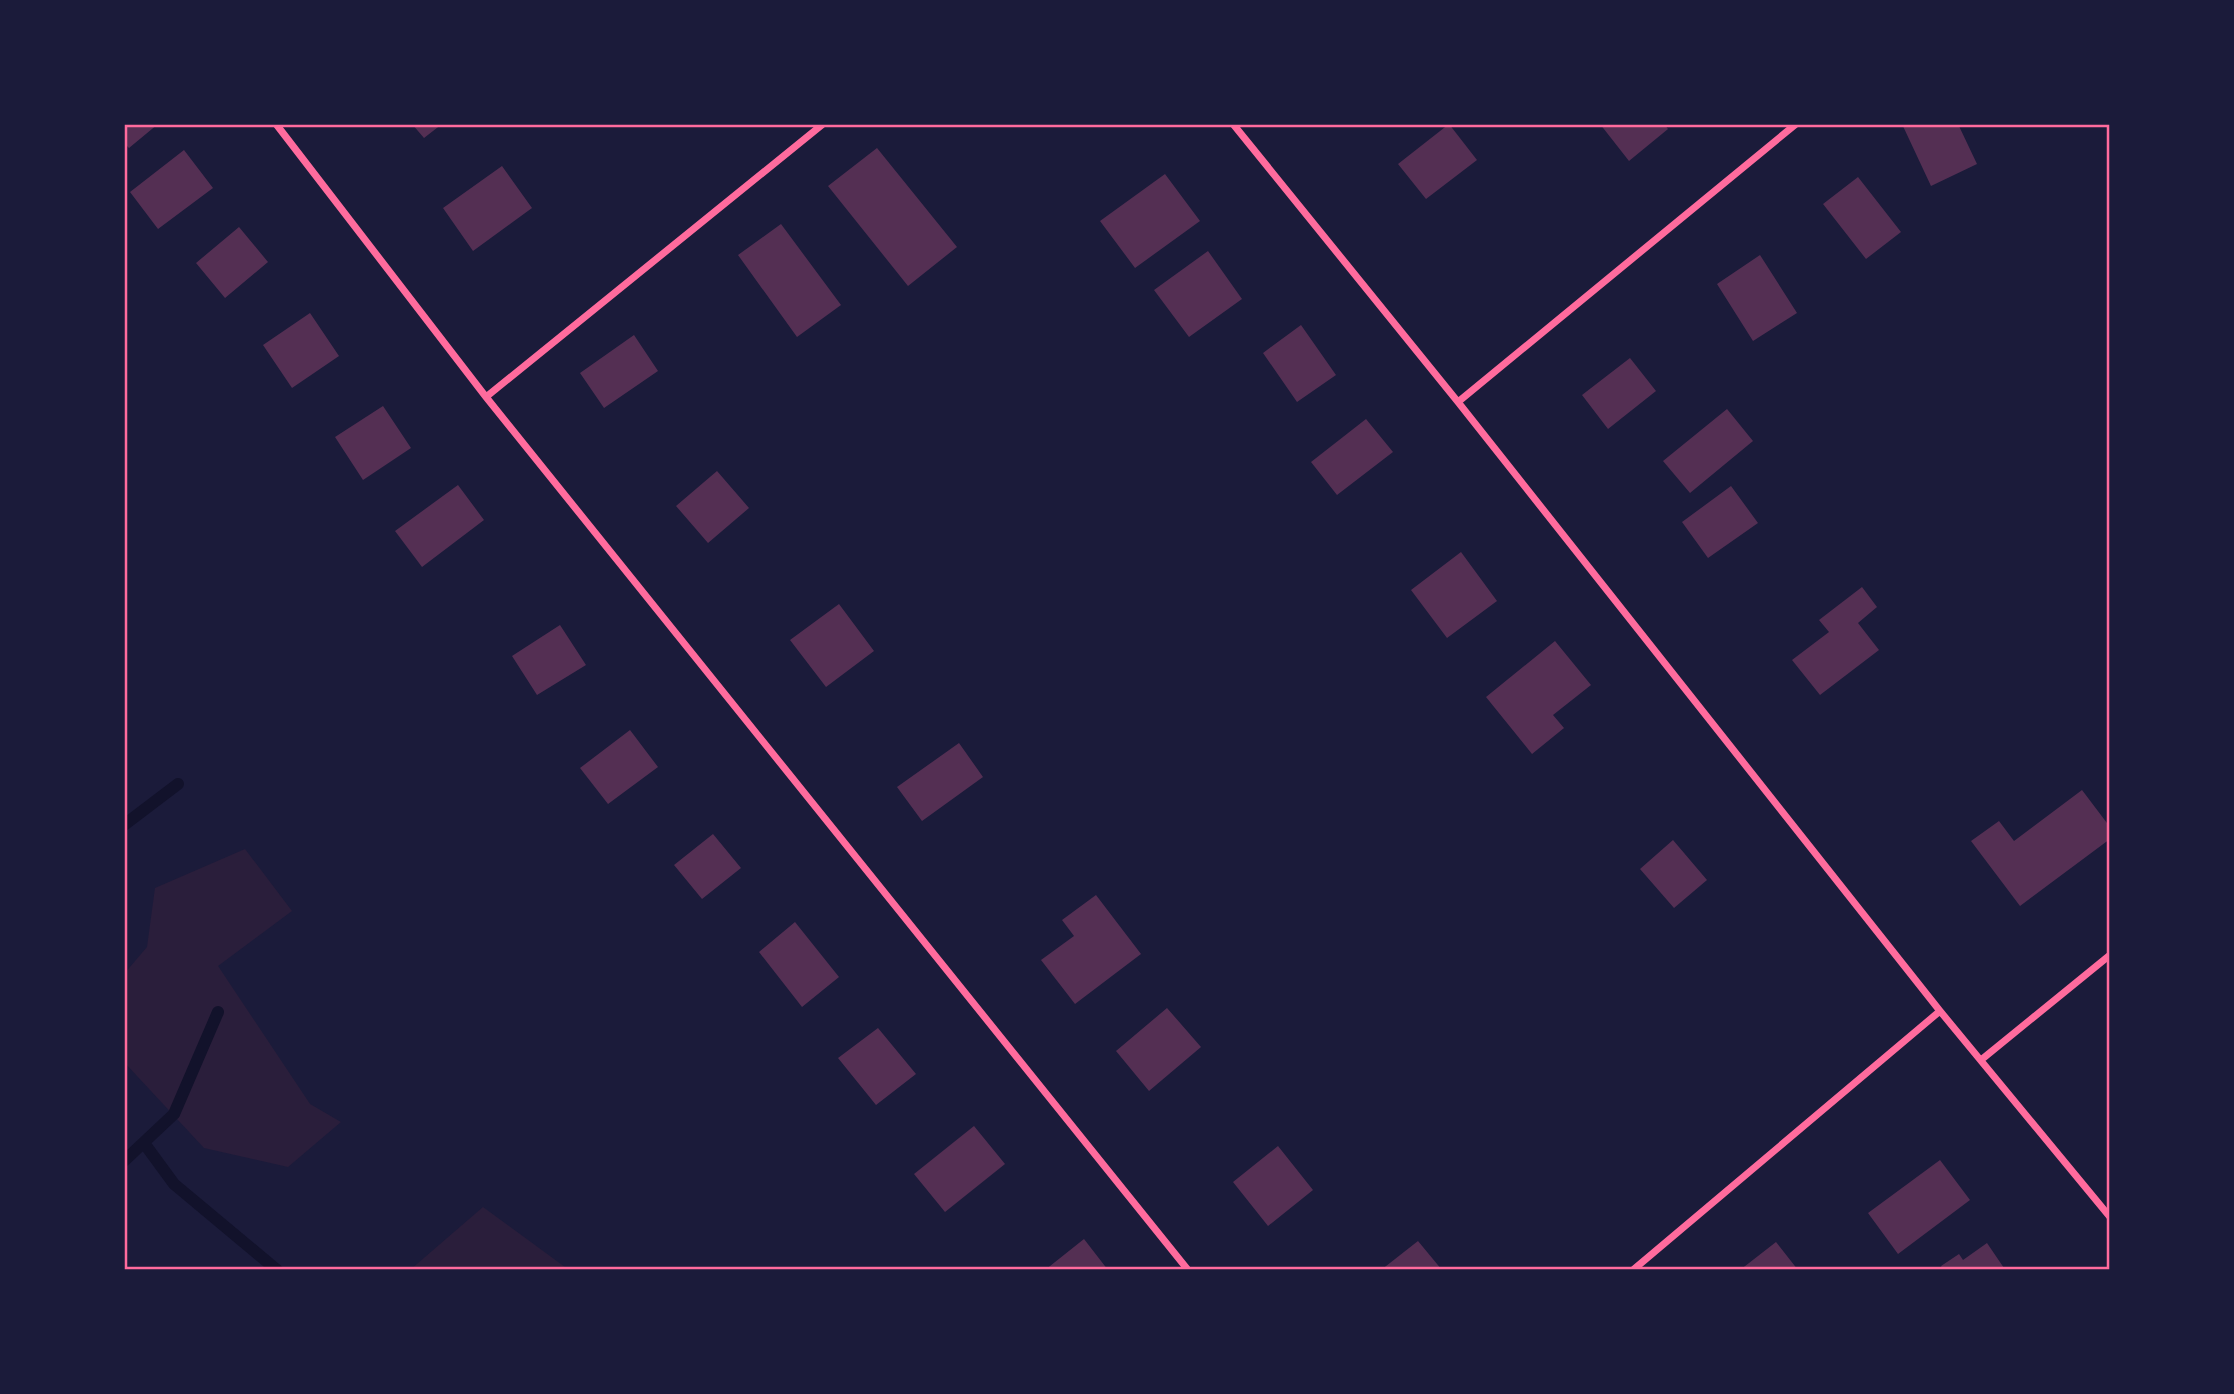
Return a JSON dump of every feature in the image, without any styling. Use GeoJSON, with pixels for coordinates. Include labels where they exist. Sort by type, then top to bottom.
{"type":"FeatureCollection","features":[{"type":"Feature","properties":{"kind":"street"},"geometry":{"type":"LineString","coordinates":[[276,124],[486,397],[1188,1270]]}},
{"type":"Feature","properties":{"kind":"street"},"geometry":{"type":"LineString","coordinates":[[486,397],[823,124]]}},
{"type":"Feature","properties":{"kind":"street"},"geometry":{"type":"LineString","coordinates":[[1233,124],[1458,402],[1940,1011],[2110,1217]]}},
{"type":"Feature","properties":{"kind":"street"},"geometry":{"type":"LineString","coordinates":[[1458,402],[1796,124]]}},
{"type":"Feature","properties":{"kind":"street"},"geometry":{"type":"LineString","coordinates":[[1981,1060],[2110,955]]}},
{"type":"Feature","properties":{"kind":"street"},"geometry":{"type":"LineString","coordinates":[[1633,1270],[1940,1011]]}},
{"type":"Feature","properties":{"kind":"shaded area"},"geometry":{"type":"Polygon","coordinates":[[[245,849],[292,911],[218,966],[310,1104],[341,1122],[288,1167],[204,1148],[124,1062],[124,974],[147,947],[155,888],[245,849]]]}},
{"type":"Feature","properties":{"kind":"shaded area"},"geometry":{"type":"Polygon","coordinates":[[[483,1207],[569,1270],[410,1270],[483,1207]]]}},
{"type":"Feature","properties":{"kind":"building"},"geometry":{"type":"Polygon","coordinates":[[[124,124],[158,124],[129,148],[124,143],[124,124]]]}},
{"type":"Feature","properties":{"kind":"building"},"geometry":{"type":"Polygon","coordinates":[[[412,124],[442,124],[424,138],[412,124]]]}},
{"type":"Feature","properties":{"kind":"building"},"geometry":{"type":"Polygon","coordinates":[[[1449,124],[1477,160],[1426,199],[1398,164],[1449,124]]]}},
{"type":"Feature","properties":{"kind":"building"},"geometry":{"type":"Polygon","coordinates":[[[1600,124],[1664,124],[1668,129],[1629,161],[1600,124]]]}},
{"type":"Feature","properties":{"kind":"building"},"geometry":{"type":"Polygon","coordinates":[[[1902,124],[1958,124],[1977,164],[1931,186],[1902,124]]]}},
{"type":"Feature","properties":{"kind":"building"},"geometry":{"type":"Polygon","coordinates":[[[877,148],[957,247],[908,286],[828,186],[877,148]]]}},
{"type":"Feature","properties":{"kind":"building"},"geometry":{"type":"Polygon","coordinates":[[[184,150],[213,188],[158,229],[130,192],[184,150]]]}},
{"type":"Feature","properties":{"kind":"building"},"geometry":{"type":"Polygon","coordinates":[[[502,166],[532,208],[473,251],[443,208],[502,166]]]}},
{"type":"Feature","properties":{"kind":"building"},"geometry":{"type":"Polygon","coordinates":[[[1165,174],[1200,221],[1135,268],[1100,221],[1165,174]]]}},
{"type":"Feature","properties":{"kind":"building"},"geometry":{"type":"Polygon","coordinates":[[[1858,177],[1901,232],[1866,259],[1823,204],[1858,177]]]}},
{"type":"Feature","properties":{"kind":"building"},"geometry":{"type":"Polygon","coordinates":[[[781,224],[841,305],[797,337],[738,255],[781,224]]]}},
{"type":"Feature","properties":{"kind":"building"},"geometry":{"type":"Polygon","coordinates":[[[239,227],[268,262],[225,298],[196,263],[239,227]]]}},
{"type":"Feature","properties":{"kind":"building"},"geometry":{"type":"Polygon","coordinates":[[[1208,251],[1242,299],[1189,337],[1154,290],[1208,251]]]}},
{"type":"Feature","properties":{"kind":"building"},"geometry":{"type":"Polygon","coordinates":[[[1760,255],[1797,313],[1753,341],[1717,284],[1760,255]]]}},
{"type":"Feature","properties":{"kind":"building"},"geometry":{"type":"Polygon","coordinates":[[[310,313],[339,356],[292,388],[263,345],[310,313]]]}},
{"type":"Feature","properties":{"kind":"building"},"geometry":{"type":"Polygon","coordinates":[[[1301,325],[1336,375],[1297,402],[1263,353],[1301,325]]]}},
{"type":"Feature","properties":{"kind":"building"},"geometry":{"type":"Polygon","coordinates":[[[634,335],[658,371],[604,408],[580,373],[634,335]]]}},
{"type":"Feature","properties":{"kind":"building"},"geometry":{"type":"Polygon","coordinates":[[[1630,358],[1656,391],[1608,429],[1582,395],[1630,358]]]}},
{"type":"Feature","properties":{"kind":"building"},"geometry":{"type":"Polygon","coordinates":[[[383,406],[411,448],[363,480],[335,437],[383,406]]]}},
{"type":"Feature","properties":{"kind":"building"},"geometry":{"type":"Polygon","coordinates":[[[1727,409],[1753,441],[1690,493],[1663,461],[1727,409]]]}},
{"type":"Feature","properties":{"kind":"building"},"geometry":{"type":"Polygon","coordinates":[[[1366,419],[1393,452],[1337,495],[1311,462],[1366,419]]]}},
{"type":"Feature","properties":{"kind":"building"},"geometry":{"type":"Polygon","coordinates":[[[717,471],[749,508],[708,543],[676,506],[717,471]]]}},
{"type":"Feature","properties":{"kind":"building"},"geometry":{"type":"Polygon","coordinates":[[[458,485],[484,520],[422,567],[395,531],[458,485]]]}},
{"type":"Feature","properties":{"kind":"building"},"geometry":{"type":"Polygon","coordinates":[[[1731,486],[1758,523],[1708,558],[1682,522],[1731,486]]]}},
{"type":"Feature","properties":{"kind":"building"},"geometry":{"type":"Polygon","coordinates":[[[1461,552],[1497,601],[1447,638],[1411,590],[1461,552]]]}},
{"type":"Feature","properties":{"kind":"building"},"geometry":{"type":"Polygon","coordinates":[[[1862,587],[1877,607],[1858,623],[1879,650],[1820,695],[1792,660],[1829,632],[1819,620],[1862,587]]]}},
{"type":"Feature","properties":{"kind":"building"},"geometry":{"type":"Polygon","coordinates":[[[839,604],[874,651],[826,687],[790,640],[839,604]]]}},
{"type":"Feature","properties":{"kind":"building"},"geometry":{"type":"Polygon","coordinates":[[[560,625],[586,665],[537,695],[512,656],[560,625]]]}},
{"type":"Feature","properties":{"kind":"building"},"geometry":{"type":"Polygon","coordinates":[[[1555,641],[1591,685],[1553,715],[1564,728],[1532,754],[1486,697],[1555,641]]]}},
{"type":"Feature","properties":{"kind":"building"},"geometry":{"type":"Polygon","coordinates":[[[630,730],[658,767],[608,804],[580,768],[630,730]]]}},
{"type":"Feature","properties":{"kind":"building"},"geometry":{"type":"Polygon","coordinates":[[[959,743],[983,777],[922,821],[897,787],[959,743]]]}},
{"type":"Feature","properties":{"kind":"building"},"geometry":{"type":"Polygon","coordinates":[[[2082,790],[2110,827],[2110,839],[2020,906],[1971,841],[1999,821],[2014,841],[2082,790]]]}},
{"type":"Feature","properties":{"kind":"building"},"geometry":{"type":"Polygon","coordinates":[[[713,834],[741,868],[702,899],[674,865],[713,834]]]}},
{"type":"Feature","properties":{"kind":"building"},"geometry":{"type":"Polygon","coordinates":[[[1673,840],[1707,880],[1674,908],[1640,869],[1673,840]]]}},
{"type":"Feature","properties":{"kind":"building"},"geometry":{"type":"Polygon","coordinates":[[[1096,895],[1141,954],[1075,1004],[1041,960],[1074,936],[1062,920],[1096,895]]]}},
{"type":"Feature","properties":{"kind":"building"},"geometry":{"type":"Polygon","coordinates":[[[795,922],[839,977],[802,1007],[759,952],[795,922]]]}},
{"type":"Feature","properties":{"kind":"building"},"geometry":{"type":"Polygon","coordinates":[[[1167,1008],[1201,1047],[1149,1091],[1116,1051],[1167,1008]]]}},
{"type":"Feature","properties":{"kind":"building"},"geometry":{"type":"Polygon","coordinates":[[[878,1028],[916,1074],[876,1105],[838,1058],[878,1028]]]}},
{"type":"Feature","properties":{"kind":"building"},"geometry":{"type":"Polygon","coordinates":[[[974,1126],[1005,1164],[945,1212],[914,1174],[974,1126]]]}},
{"type":"Feature","properties":{"kind":"building"},"geometry":{"type":"Polygon","coordinates":[[[1278,1146],[1313,1190],[1268,1226],[1233,1182],[1278,1146]]]}},
{"type":"Feature","properties":{"kind":"building"},"geometry":{"type":"Polygon","coordinates":[[[1940,1160],[1970,1200],[1898,1254],[1868,1213],[1940,1160]]]}},
{"type":"Feature","properties":{"kind":"building"},"geometry":{"type":"Polygon","coordinates":[[[1084,1239],[1108,1270],[1045,1270],[1084,1239]]]}},
{"type":"Feature","properties":{"kind":"building"},"geometry":{"type":"Polygon","coordinates":[[[1418,1241],[1442,1270],[1381,1270],[1418,1241]]]}},
{"type":"Feature","properties":{"kind":"building"},"geometry":{"type":"Polygon","coordinates":[[[1776,1242],[1798,1270],[1740,1270],[1776,1242]]]}},
{"type":"Feature","properties":{"kind":"building"},"geometry":{"type":"Polygon","coordinates":[[[1987,1243],[2004,1268],[2002,1270],[1943,1270],[1941,1266],[1959,1254],[1963,1260],[1987,1243]]]}},
{"type":"Feature","properties":{"kind":"waterway"},"geometry":{"type":"LineString","coordinates":[[124,825],[178,784]]}},
{"type":"Feature","properties":{"kind":"waterway"},"geometry":{"type":"LineString","coordinates":[[124,1161],[174,1114],[218,1012]]}},
{"type":"Feature","properties":{"kind":"waterway"},"geometry":{"type":"LineString","coordinates":[[144,1143],[174,1184],[277,1270]]}}]}
